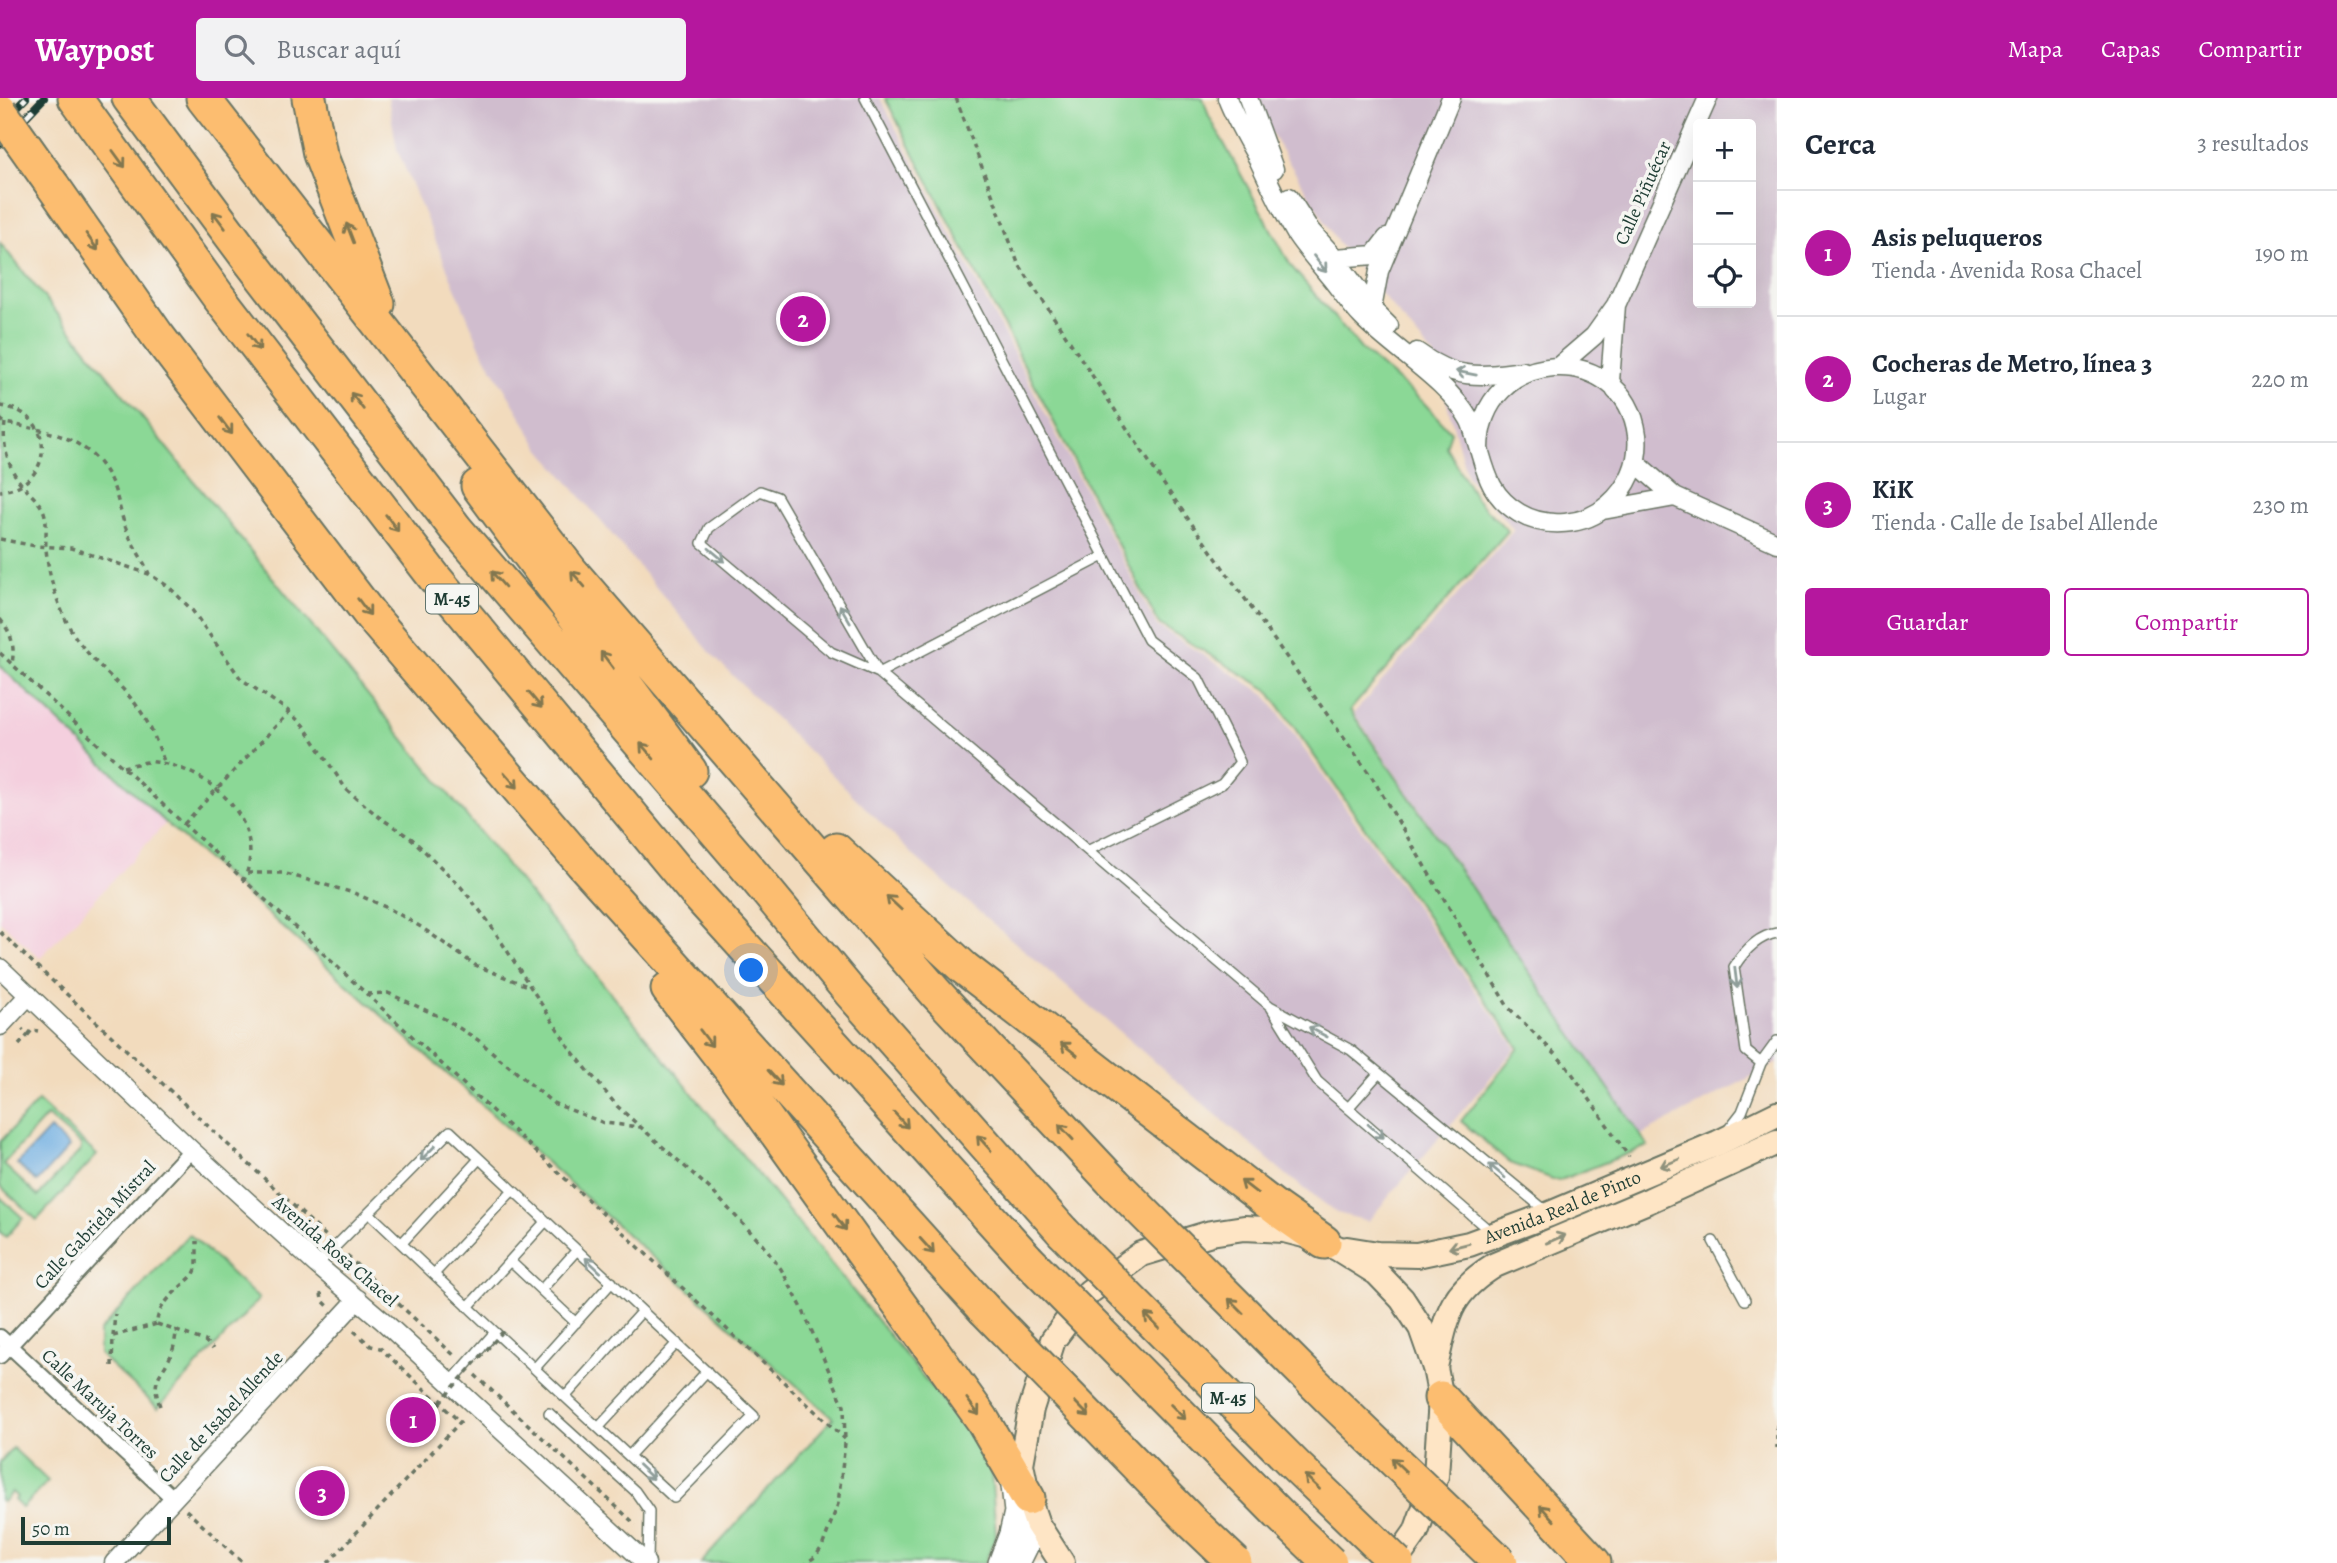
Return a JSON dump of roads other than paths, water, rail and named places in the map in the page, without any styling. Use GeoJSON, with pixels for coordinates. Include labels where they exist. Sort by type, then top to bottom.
{"type":"FeatureCollection","features":[{"type":"Feature","properties":{"kind":"highway","name":"M-45"},"geometry":{"type":"LineString","coordinates":[[129,98],[456,529],[755,877],[850,992],[1062,1231],[1396,1563]]}},
{"type":"Feature","properties":{"kind":"highway"},"geometry":{"type":"LineString","coordinates":[[197,98],[201,108],[464,468],[734,830],[755,877]]}},
{"type":"Feature","properties":{"kind":"highway"},"geometry":{"type":"LineString","coordinates":[[203,98],[570,570],[936,993],[1112,1182],[1333,1402],[1501,1563]]}},
{"type":"Feature","properties":{"kind":"highway"},"geometry":{"type":"LineString","coordinates":[[309,98],[320,154],[394,342]]}},
{"type":"Feature","properties":{"kind":"highway","name":"M-45"},"geometry":{"type":"LineString","coordinates":[[77,101],[218,296],[434,577],[695,892],[1027,1259],[1330,1563]]}},
{"type":"Feature","properties":{"kind":"highway"},"geometry":{"type":"LineString","coordinates":[[0,111],[157,335],[371,616],[582,863],[983,1308],[1235,1563]]}},
{"type":"Feature","properties":{"kind":"highway"},"geometry":{"type":"LineString","coordinates":[[0,130],[53,186]]}},
{"type":"Feature","properties":{"kind":"highway"},"geometry":{"type":"LineString","coordinates":[[719,741],[964,968],[1277,1209],[1330,1245]]}},
{"type":"Feature","properties":{"kind":"highway"},"geometry":{"type":"LineString","coordinates":[[582,863],[626,933],[734,1074],[982,1419],[1026,1497]]}},
{"type":"Feature","properties":{"kind":"highway"},"geometry":{"type":"LineString","coordinates":[[1438,1383],[1594,1563]]}},
{"type":"Feature","properties":{"kind":"main road","name":"Avenida Real de Pinto"},"geometry":{"type":"LineString","coordinates":[[1330,1245],[1378,1254],[1417,1255],[1469,1244],[1550,1214],[1718,1143],[1777,1114]]}},
{"type":"Feature","properties":{"kind":"main road","name":"Avenida Real de Pinto"},"geometry":{"type":"LineString","coordinates":[[1438,1383],[1449,1314],[1458,1295],[1479,1274],[1777,1142]]}},
{"type":"Feature","properties":{"kind":"main road"},"geometry":{"type":"LineString","coordinates":[[1062,1563],[1026,1497],[1021,1464],[1031,1409],[1053,1340],[1089,1292],[1141,1254],[1211,1233],[1244,1227],[1304,1235],[1330,1245],[1377,1273],[1402,1299],[1421,1328],[1438,1383],[1436,1476],[1416,1532],[1396,1563]]}},
{"type":"Feature","properties":{"kind":"street"},"geometry":{"type":"LineString","coordinates":[[1227,98],[1297,235],[1361,317],[1448,392],[1469,420],[1483,469],[1492,488],[1504,503],[1522,515],[1543,522],[1564,523],[1584,519],[1603,510],[1675,497]]}},
{"type":"Feature","properties":{"kind":"street"},"geometry":{"type":"LineString","coordinates":[[1248,98],[1276,175],[1310,230],[1335,258],[1372,309],[1413,349],[1434,365],[1472,376],[1559,366],[1581,369],[1603,380],[1619,395],[1630,412],[1637,435],[1635,462],[1628,481],[1603,510]]}},
{"type":"Feature","properties":{"kind":"street"},"geometry":{"type":"LineString","coordinates":[[1372,309],[1380,271],[1396,227],[1451,98]]}},
{"type":"Feature","properties":{"kind":"street","name":"Calle Piñuécar"},"geometry":{"type":"LineString","coordinates":[[1559,366],[1594,336],[1616,305],[1708,98]]}},
{"type":"Feature","properties":{"kind":"street"},"geometry":{"type":"LineString","coordinates":[[1335,258],[1374,255],[1396,227]]}},
{"type":"Feature","properties":{"kind":"street","name":"Calle Piñuécar"},"geometry":{"type":"LineString","coordinates":[[1616,305],[1610,381],[1619,395]]}},
{"type":"Feature","properties":{"kind":"street"},"geometry":{"type":"LineString","coordinates":[[1479,450],[1486,413],[1499,392],[1516,378],[1534,369]]}},
{"type":"Feature","properties":{"kind":"street"},"geometry":{"type":"LineString","coordinates":[[1635,462],[1675,497],[1777,542]]}},
{"type":"Feature","properties":{"kind":"street"},"geometry":{"type":"LineString","coordinates":[[1756,533],[1777,527]]}},
{"type":"Feature","properties":{"kind":"street","name":"Avenida Rosa Chacel"},"geometry":{"type":"LineString","coordinates":[[0,968],[191,1150],[647,1563]]}},
{"type":"Feature","properties":{"kind":"street"},"geometry":{"type":"LineString","coordinates":[[0,1026],[29,995]]}},
{"type":"Feature","properties":{"kind":"street","name":"Calle Gabriela Mistral"},"geometry":{"type":"LineString","coordinates":[[3,1346],[191,1150]]}},
{"type":"Feature","properties":{"kind":"street","name":"Calle de Isabel Allende"},"geometry":{"type":"LineString","coordinates":[[114,1563],[358,1299]]}},
{"type":"Feature","properties":{"kind":"street","name":"Calle Maruja Torres"},"geometry":{"type":"LineString","coordinates":[[3,1346],[174,1499]]}},
{"type":"Feature","properties":{"kind":"street"},"geometry":{"type":"LineString","coordinates":[[1000,1563],[1016,1512],[1026,1497]]}},
{"type":"Feature","properties":{"kind":"street"},"geometry":{"type":"LineString","coordinates":[[1018,1563],[1026,1497]]}},
{"type":"Feature","properties":{"kind":"lane"},"geometry":{"type":"LineString","coordinates":[[865,98],[1148,640],[1198,678],[1240,762],[1222,784],[1089,850]]}},
{"type":"Feature","properties":{"kind":"lane"},"geometry":{"type":"LineString","coordinates":[[879,673],[777,497],[760,491],[709,528],[702,543],[831,652],[879,673],[1270,1006],[1351,1050],[1550,1214]]}},
{"type":"Feature","properties":{"kind":"lane"},"geometry":{"type":"LineString","coordinates":[[879,673],[1104,556]]}},
{"type":"Feature","properties":{"kind":"lane"},"geometry":{"type":"LineString","coordinates":[[1761,1063],[1746,1051],[1734,967],[1745,949],[1777,933]]}},
{"type":"Feature","properties":{"kind":"lane"},"geometry":{"type":"LineString","coordinates":[[1270,1006],[1317,1081],[1495,1235]]}},
{"type":"Feature","properties":{"kind":"lane"},"geometry":{"type":"LineString","coordinates":[[1718,1143],[1742,1112],[1761,1063],[1777,1041]]}},
{"type":"Feature","properties":{"kind":"lane"},"geometry":{"type":"LineString","coordinates":[[1349,1107],[1379,1073]]}},
{"type":"Feature","properties":{"kind":"lane"},"geometry":{"type":"LineString","coordinates":[[317,1265],[450,1131],[754,1416],[674,1498],[369,1213]]}},
{"type":"Feature","properties":{"kind":"lane"},"geometry":{"type":"LineString","coordinates":[[402,1243],[480,1159]]}},
{"type":"Feature","properties":{"kind":"lane"},"geometry":{"type":"LineString","coordinates":[[434,1274],[513,1190]]}},
{"type":"Feature","properties":{"kind":"lane"},"geometry":{"type":"LineString","coordinates":[[468,1307],[547,1221]]}},
{"type":"Feature","properties":{"kind":"lane"},"geometry":{"type":"LineString","coordinates":[[1713,1241],[1745,1300]]}},
{"type":"Feature","properties":{"kind":"lane"},"geometry":{"type":"LineString","coordinates":[[541,1290],[577,1250]]}},
{"type":"Feature","properties":{"kind":"lane"},"geometry":{"type":"LineString","coordinates":[[510,1261],[576,1323]]}},
{"type":"Feature","properties":{"kind":"lane"},"geometry":{"type":"LineString","coordinates":[[536,1368],[612,1282]]}},
{"type":"Feature","properties":{"kind":"lane"},"geometry":{"type":"LineString","coordinates":[[566,1396],[642,1311]]}},
{"type":"Feature","properties":{"kind":"lane"},"geometry":{"type":"LineString","coordinates":[[450,1383],[495,1332]]}},
{"type":"Feature","properties":{"kind":"lane"},"geometry":{"type":"LineString","coordinates":[[599,1427],[677,1343]]}},
{"type":"Feature","properties":{"kind":"lane"},"geometry":{"type":"LineString","coordinates":[[629,1455],[707,1371]]}},
{"type":"Feature","properties":{"kind":"lane"},"geometry":{"type":"LineString","coordinates":[[549,1413],[635,1491],[649,1511],[647,1563]]}},
{"type":"Feature","properties":{"kind":"water"},"geometry":{"type":"Polygon","coordinates":[[[50,1129],[69,1147],[37,1182],[17,1164],[50,1129]]]}},
{"type":"Feature","properties":{"kind":"railway"},"geometry":{"type":"LineString","coordinates":[[0,125],[26,98]]}},
{"type":"Feature","properties":{"kind":"railway"},"geometry":{"type":"LineString","coordinates":[[0,144],[44,98]]}},
{"type":"Feature","properties":{"kind":"place","name":"Cocheras de Metro, línea 3"},"geometry":{"type":"Point","coordinates":[803,319]}},
{"type":"Feature","properties":{"kind":"place","name":"Asis peluqueros"},"geometry":{"type":"Point","coordinates":[413,1420]}},
{"type":"Feature","properties":{"kind":"place","name":"KiK"},"geometry":{"type":"Point","coordinates":[322,1493]}}]}
